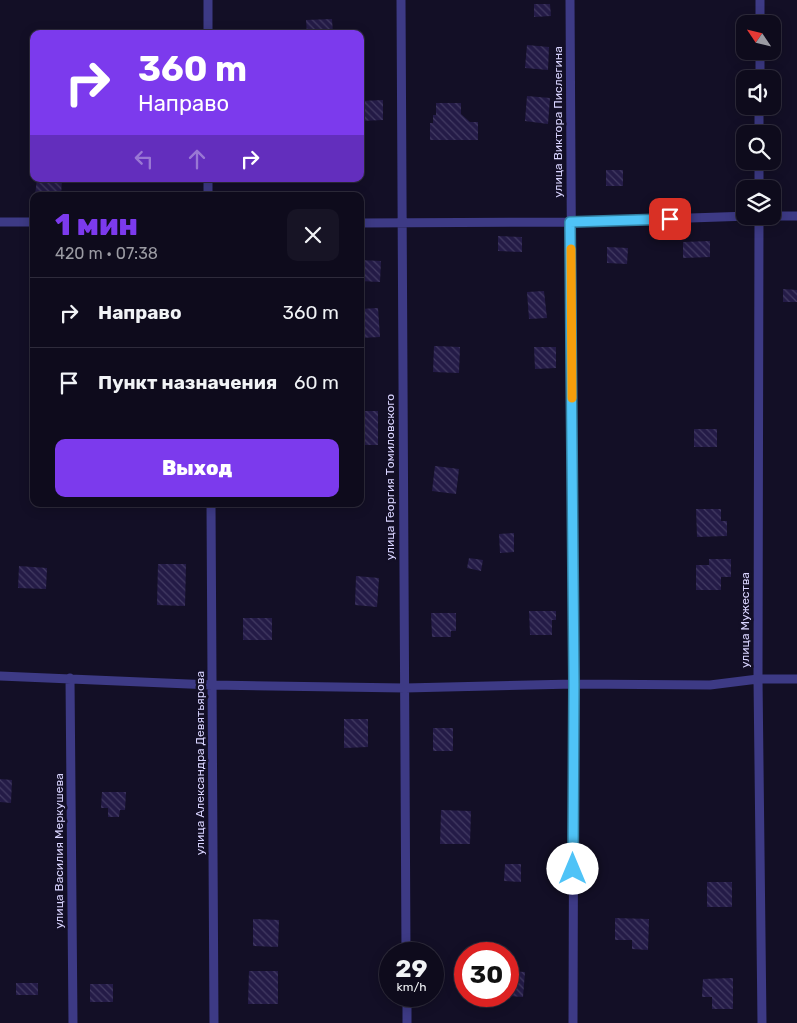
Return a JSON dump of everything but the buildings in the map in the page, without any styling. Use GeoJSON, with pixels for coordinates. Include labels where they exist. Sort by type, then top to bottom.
{"type":"FeatureCollection","features":[{"type":"Feature","properties":{"kind":"street"},"geometry":{"type":"LineString","coordinates":[[208,0],[208,30]]}},
{"type":"Feature","properties":{"kind":"street","name":"улица Георгия Томиловского"},"geometry":{"type":"LineString","coordinates":[[401,0],[406,942]]}},
{"type":"Feature","properties":{"kind":"street","name":"улица Виктора Пислегина"},"geometry":{"type":"LineString","coordinates":[[570,0],[574,684],[573,1023]]}},
{"type":"Feature","properties":{"kind":"street"},"geometry":{"type":"LineString","coordinates":[[760,0],[760,15]]}},
{"type":"Feature","properties":{"kind":"street"},"geometry":{"type":"LineString","coordinates":[[364,223],[570,222],[736,216]]}},
{"type":"Feature","properties":{"kind":"street"},"geometry":{"type":"LineString","coordinates":[[781,216],[797,216]]}},
{"type":"Feature","properties":{"kind":"street"},"geometry":{"type":"LineString","coordinates":[[0,222],[30,222]]}},
{"type":"Feature","properties":{"kind":"street","name":"улица Мужества"},"geometry":{"type":"LineString","coordinates":[[759,225],[758,679],[762,1023]]}},
{"type":"Feature","properties":{"kind":"street","name":"улица Александра Девятьярова"},"geometry":{"type":"LineString","coordinates":[[211,507],[214,1023]]}},
{"type":"Feature","properties":{"kind":"street"},"geometry":{"type":"LineString","coordinates":[[0,676],[212,686],[404,688],[574,684],[710,685],[758,679],[797,678]]}},
{"type":"Feature","properties":{"kind":"street","name":"улица Василия Меркушева"},"geometry":{"type":"LineString","coordinates":[[70,678],[73,1023]]}},
{"type":"Feature","properties":{"kind":"street"},"geometry":{"type":"LineString","coordinates":[[406,1007],[407,1023]]}},
{"type":"Feature","properties":{"kind":"slow traffic"},"geometry":{"type":"LineString","coordinates":[[571,249],[572,398]]}},
{"type":"Feature","properties":{"kind":"route"},"geometry":{"type":"LineString","coordinates":[[573,869],[574,684],[570,222],[670,219]]}}]}
